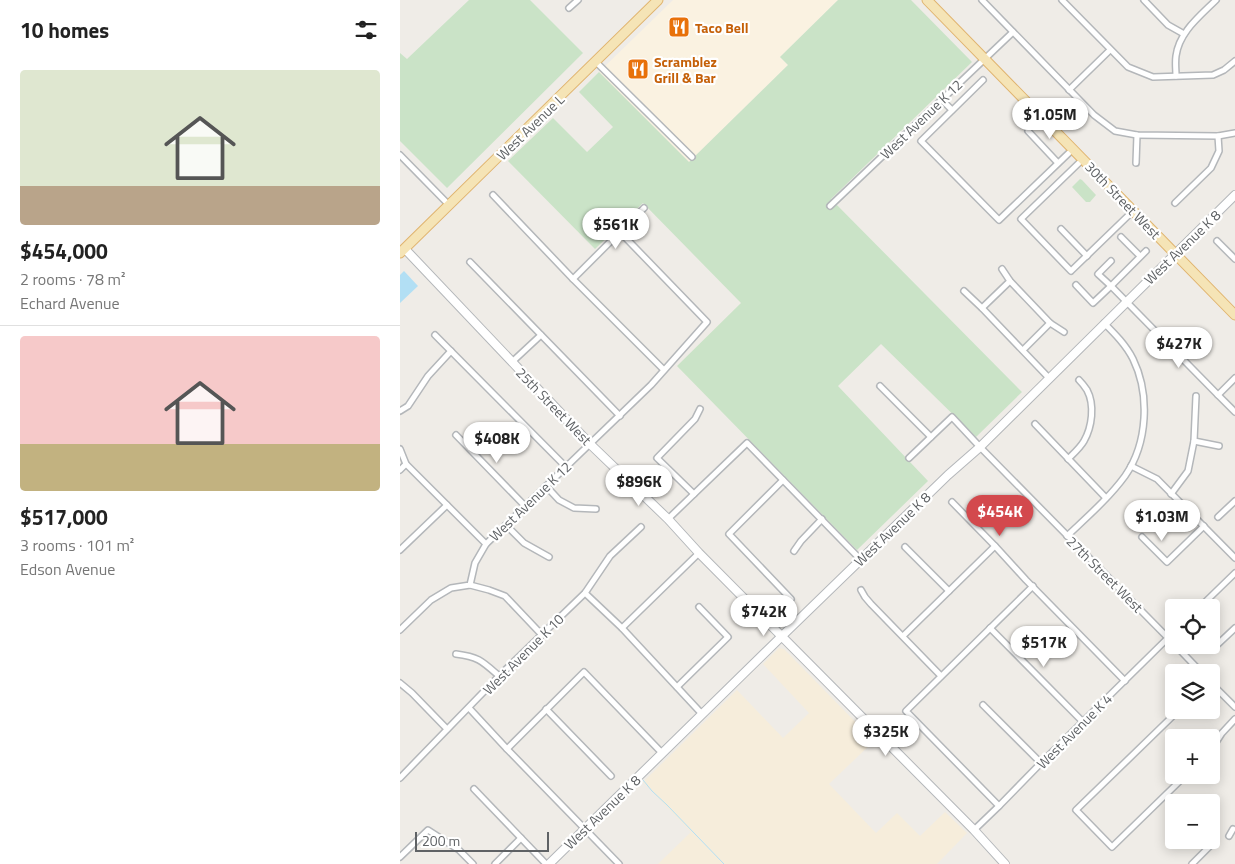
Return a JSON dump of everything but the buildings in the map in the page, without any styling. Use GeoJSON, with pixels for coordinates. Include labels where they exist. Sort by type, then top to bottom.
{"type":"FeatureCollection","features":[{"type":"Feature","properties":{"kind":"main road","name":"West Avenue L"},"geometry":{"type":"LineString","coordinates":[[402,249],[449,206],[658,0]]}},
{"type":"Feature","properties":{"kind":"main road","name":"30th Street West"},"geometry":{"type":"LineString","coordinates":[[927,0],[1235,315]]}},
{"type":"Feature","properties":{"kind":"street"},"geometry":{"type":"LineString","coordinates":[[569,8],[578,0]]}},
{"type":"Feature","properties":{"kind":"street"},"geometry":{"type":"LineString","coordinates":[[982,0],[1094,115],[1115,131],[1137,135],[1218,136],[1235,133]]}},
{"type":"Feature","properties":{"kind":"street"},"geometry":{"type":"LineString","coordinates":[[1062,0],[1128,67],[1153,77],[1213,75],[1224,70],[1235,61]]}},
{"type":"Feature","properties":{"kind":"street"},"geometry":{"type":"LineString","coordinates":[[1144,0],[1168,24],[1184,34]]}},
{"type":"Feature","properties":{"kind":"street"},"geometry":{"type":"LineString","coordinates":[[1176,76],[1176,55],[1184,34],[1216,0]]}},
{"type":"Feature","properties":{"kind":"street","name":"West Avenue K 12"},"geometry":{"type":"LineString","coordinates":[[830,206],[1013,32]]}},
{"type":"Feature","properties":{"kind":"street"},"geometry":{"type":"LineString","coordinates":[[1069,90],[1110,50]]}},
{"type":"Feature","properties":{"kind":"street"},"geometry":{"type":"LineString","coordinates":[[596,62],[692,157]]}},
{"type":"Feature","properties":{"kind":"street"},"geometry":{"type":"LineString","coordinates":[[983,80],[921,141],[1000,220],[1073,149]]}},
{"type":"Feature","properties":{"kind":"street"},"geometry":{"type":"LineString","coordinates":[[941,100],[952,110]]}},
{"type":"Feature","properties":{"kind":"street"},"geometry":{"type":"LineString","coordinates":[[1028,131],[1058,163]]}},
{"type":"Feature","properties":{"kind":"street"},"geometry":{"type":"LineString","coordinates":[[1136,163],[1137,135]]}},
{"type":"Feature","properties":{"kind":"street"},"geometry":{"type":"LineString","coordinates":[[1176,203],[1211,168],[1219,151],[1218,136]]}},
{"type":"Feature","properties":{"kind":"street"},"geometry":{"type":"LineString","coordinates":[[400,155],[449,206]]}},
{"type":"Feature","properties":{"kind":"street"},"geometry":{"type":"LineString","coordinates":[[1083,159],[1021,219],[1071,271],[1133,211]]}},
{"type":"Feature","properties":{"kind":"street"},"geometry":{"type":"LineString","coordinates":[[493,195],[664,370]]}},
{"type":"Feature","properties":{"kind":"street","name":"West Avenue K 8"},"geometry":{"type":"LineString","coordinates":[[548,864],[948,475],[980,447],[1235,195]]}},
{"type":"Feature","properties":{"kind":"street"},"geometry":{"type":"LineString","coordinates":[[573,279],[644,208]]}},
{"type":"Feature","properties":{"kind":"street"},"geometry":{"type":"LineString","coordinates":[[1061,230],[1087,256]]}},
{"type":"Feature","properties":{"kind":"street","name":"West Avenue K 12"},"geometry":{"type":"LineString","coordinates":[[470,585],[475,563],[486,544],[651,385],[707,322],[620,232]]}},
{"type":"Feature","properties":{"kind":"street"},"geometry":{"type":"LineString","coordinates":[[1122,237],[1140,256]]}},
{"type":"Feature","properties":{"kind":"street"},"geometry":{"type":"LineString","coordinates":[[1217,241],[1235,259]]}},
{"type":"Feature","properties":{"kind":"street","name":"25th Street West"},"geometry":{"type":"LineString","coordinates":[[402,249],[590,444],[668,520],[974,830],[1005,864]]}},
{"type":"Feature","properties":{"kind":"street"},"geometry":{"type":"LineString","coordinates":[[1076,285],[1093,303],[1146,251]]}},
{"type":"Feature","properties":{"kind":"street"},"geometry":{"type":"LineString","coordinates":[[1111,261],[1098,274],[1127,301],[1235,412]]}},
{"type":"Feature","properties":{"kind":"street"},"geometry":{"type":"LineString","coordinates":[[470,262],[620,416]]}},
{"type":"Feature","properties":{"kind":"street"},"geometry":{"type":"LineString","coordinates":[[1002,269],[1010,281],[1050,323],[1064,332]]}},
{"type":"Feature","properties":{"kind":"street"},"geometry":{"type":"LineString","coordinates":[[982,308],[1010,281]]}},
{"type":"Feature","properties":{"kind":"street"},"geometry":{"type":"LineString","coordinates":[[964,291],[1049,378]]}},
{"type":"Feature","properties":{"kind":"street"},"geometry":{"type":"LineString","coordinates":[[1023,350],[1050,323]]}},
{"type":"Feature","properties":{"kind":"street"},"geometry":{"type":"LineString","coordinates":[[1067,536],[1106,498],[1126,475],[1137,454],[1143,433],[1142,385],[1132,358],[1121,341],[1104,323]]}},
{"type":"Feature","properties":{"kind":"street"},"geometry":{"type":"LineString","coordinates":[[435,335],[565,466]]}},
{"type":"Feature","properties":{"kind":"street"},"geometry":{"type":"LineString","coordinates":[[512,362],[541,335]]}},
{"type":"Feature","properties":{"kind":"street"},"geometry":{"type":"LineString","coordinates":[[400,411],[408,406],[428,376],[451,351]]}},
{"type":"Feature","properties":{"kind":"street"},"geometry":{"type":"LineString","coordinates":[[1218,395],[1235,378]]}},
{"type":"Feature","properties":{"kind":"street"},"geometry":{"type":"LineString","coordinates":[[1068,460],[1084,442],[1092,414],[1087,390],[1079,380]]}},
{"type":"Feature","properties":{"kind":"street"},"geometry":{"type":"LineString","coordinates":[[880,386],[930,437],[910,458]]}},
{"type":"Feature","properties":{"kind":"street"},"geometry":{"type":"LineString","coordinates":[[1171,494],[1188,471],[1194,441],[1196,396]]}},
{"type":"Feature","properties":{"kind":"street"},"geometry":{"type":"LineString","coordinates":[[694,494],[657,458],[695,419],[700,409]]}},
{"type":"Feature","properties":{"kind":"street","name":"27th Street West"},"geometry":{"type":"LineString","coordinates":[[930,437],[952,417],[1165,635]]}},
{"type":"Feature","properties":{"kind":"street"},"geometry":{"type":"LineString","coordinates":[[1035,424],[1106,498]]}},
{"type":"Feature","properties":{"kind":"street"},"geometry":{"type":"LineString","coordinates":[[456,435],[525,506]]}},
{"type":"Feature","properties":{"kind":"street"},"geometry":{"type":"LineString","coordinates":[[1194,441],[1219,446]]}},
{"type":"Feature","properties":{"kind":"street"},"geometry":{"type":"LineString","coordinates":[[668,520],[747,443],[861,560]]}},
{"type":"Feature","properties":{"kind":"street"},"geometry":{"type":"LineString","coordinates":[[400,449],[406,464],[486,544]]}},
{"type":"Feature","properties":{"kind":"street"},"geometry":{"type":"LineString","coordinates":[[400,470],[406,464]]}},
{"type":"Feature","properties":{"kind":"street"},"geometry":{"type":"LineString","coordinates":[[1131,466],[1156,479],[1235,558]]}},
{"type":"Feature","properties":{"kind":"street"},"geometry":{"type":"LineString","coordinates":[[783,480],[728,534],[791,599]]}},
{"type":"Feature","properties":{"kind":"street"},"geometry":{"type":"LineString","coordinates":[[546,486],[559,500],[574,508],[596,509]]}},
{"type":"Feature","properties":{"kind":"street"},"geometry":{"type":"LineString","coordinates":[[1218,517],[1235,501]]}},
{"type":"Feature","properties":{"kind":"street"},"geometry":{"type":"LineString","coordinates":[[952,502],[1125,681]]}},
{"type":"Feature","properties":{"kind":"street"},"geometry":{"type":"LineString","coordinates":[[400,550],[447,505]]}},
{"type":"Feature","properties":{"kind":"street"},"geometry":{"type":"LineString","coordinates":[[794,551],[822,519]]}},
{"type":"Feature","properties":{"kind":"street"},"geometry":{"type":"LineString","coordinates":[[506,525],[524,542],[550,557]]}},
{"type":"Feature","properties":{"kind":"street"},"geometry":{"type":"LineString","coordinates":[[1142,537],[1167,562],[1204,526]]}},
{"type":"Feature","properties":{"kind":"street","name":"West Avenue K 10"},"geometry":{"type":"LineString","coordinates":[[400,778],[499,676],[585,593],[610,556],[641,527]]}},
{"type":"Feature","properties":{"kind":"street"},"geometry":{"type":"LineString","coordinates":[[905,546],[949,591]]}},
{"type":"Feature","properties":{"kind":"street"},"geometry":{"type":"LineString","coordinates":[[903,636],[995,546]]}},
{"type":"Feature","properties":{"kind":"street"},"geometry":{"type":"LineString","coordinates":[[622,628],[699,553]]}},
{"type":"Feature","properties":{"kind":"street"},"geometry":{"type":"LineString","coordinates":[[1208,599],[1235,573]]}},
{"type":"Feature","properties":{"kind":"street"},"geometry":{"type":"LineString","coordinates":[[400,630],[431,600],[451,588],[470,585],[505,596],[542,634]]}},
{"type":"Feature","properties":{"kind":"street"},"geometry":{"type":"LineString","coordinates":[[999,806],[906,711],[1032,586]]}},
{"type":"Feature","properties":{"kind":"street"},"geometry":{"type":"LineString","coordinates":[[861,590],[871,604],[942,676]]}},
{"type":"Feature","properties":{"kind":"street"},"geometry":{"type":"LineString","coordinates":[[585,593],[622,628],[702,714]]}},
{"type":"Feature","properties":{"kind":"street"},"geometry":{"type":"LineString","coordinates":[[677,687],[728,637],[699,606]]}},
{"type":"Feature","properties":{"kind":"street"},"geometry":{"type":"LineString","coordinates":[[990,628],[1083,722]]}},
{"type":"Feature","properties":{"kind":"street"},"geometry":{"type":"LineString","coordinates":[[1220,642],[1235,628]]}},
{"type":"Feature","properties":{"kind":"street","name":"West Avenue K 4"},"geometry":{"type":"LineString","coordinates":[[974,830],[1165,641]]}},
{"type":"Feature","properties":{"kind":"street"},"geometry":{"type":"LineString","coordinates":[[456,654],[483,661],[499,676]]}},
{"type":"Feature","properties":{"kind":"street","name":"27th Street West"},"geometry":{"type":"LineString","coordinates":[[1184,654],[1193,664]]}},
{"type":"Feature","properties":{"kind":"street"},"geometry":{"type":"LineString","coordinates":[[507,748],[584,672],[662,753]]}},
{"type":"Feature","properties":{"kind":"street"},"geometry":{"type":"LineString","coordinates":[[400,683],[447,729]]}},
{"type":"Feature","properties":{"kind":"street"},"geometry":{"type":"LineString","coordinates":[[1220,692],[1235,707]]}},
{"type":"Feature","properties":{"kind":"street"},"geometry":{"type":"LineString","coordinates":[[983,705],[1040,764]]}},
{"type":"Feature","properties":{"kind":"street"},"geometry":{"type":"LineString","coordinates":[[469,708],[619,864]]}},
{"type":"Feature","properties":{"kind":"street"},"geometry":{"type":"LineString","coordinates":[[546,710],[612,776]]}},
{"type":"Feature","properties":{"kind":"street"},"geometry":{"type":"LineString","coordinates":[[1170,719],[1076,810],[1112,846],[1177,784]]}},
{"type":"Feature","properties":{"kind":"street"},"geometry":{"type":"LineString","coordinates":[[1220,736],[1235,719]]}},
{"type":"Feature","properties":{"kind":"street"},"geometry":{"type":"LineString","coordinates":[[474,789],[548,864]]}},
{"type":"Feature","properties":{"kind":"street"},"geometry":{"type":"LineString","coordinates":[[1229,836],[1234,828]]}},
{"type":"Feature","properties":{"kind":"street"},"geometry":{"type":"LineString","coordinates":[[400,857],[428,830],[459,850],[473,864]]}},
{"type":"Feature","properties":{"kind":"street"},"geometry":{"type":"LineString","coordinates":[[495,864],[521,838]]}},
{"type":"Feature","properties":{"kind":"street"},"geometry":{"type":"LineString","coordinates":[[1192,864],[1207,849]]}},
{"type":"Feature","properties":{"kind":"shaded area"},"geometry":{"type":"Polygon","coordinates":[[[673,0],[838,0],[780,57],[788,65],[689,162],[599,72],[673,0]]]}},
{"type":"Feature","properties":{"kind":"green space"},"geometry":{"type":"Polygon","coordinates":[[[469,0],[530,0],[583,53],[447,188],[400,141],[400,53],[407,59],[469,0]]]}},
{"type":"Feature","properties":{"kind":"green space"},"geometry":{"type":"Polygon","coordinates":[[[838,0],[911,0],[972,62],[831,199],[1022,392],[976,437],[881,344],[838,386],[928,481],[857,550],[677,366],[741,303],[643,203],[595,249],[508,161],[553,118],[587,152],[613,127],[579,92],[599,72],[689,162],[788,65],[780,57],[838,0]]]}},
{"type":"Feature","properties":{"kind":"green space"},"geometry":{"type":"Polygon","coordinates":[[[1080,179],[1096,195],[1090,202],[1086,202],[1072,187],[1080,179]]]}},
{"type":"Feature","properties":{"kind":"sand"},"geometry":{"type":"Polygon","coordinates":[[[779,648],[784,649],[874,741],[829,784],[876,833],[897,813],[920,836],[945,812],[967,833],[937,864],[658,864],[691,832],[643,782],[737,690],[783,738],[809,713],[763,664],[779,648]]]}},
{"type":"Feature","properties":{"kind":"water"},"geometry":{"type":"Polygon","coordinates":[[[404,271],[418,286],[400,303],[400,275],[404,271]]]}},
{"type":"Feature","properties":{"kind":"waterway"},"geometry":{"type":"LineString","coordinates":[[643,780],[724,864]]}},
{"type":"Feature","properties":{"kind":"place","name":"Taco Bell"},"geometry":{"type":"Point","coordinates":[679,27]}},
{"type":"Feature","properties":{"kind":"place","name":"Scramblez Grill & Bar"},"geometry":{"type":"Point","coordinates":[638,69]}}]}
